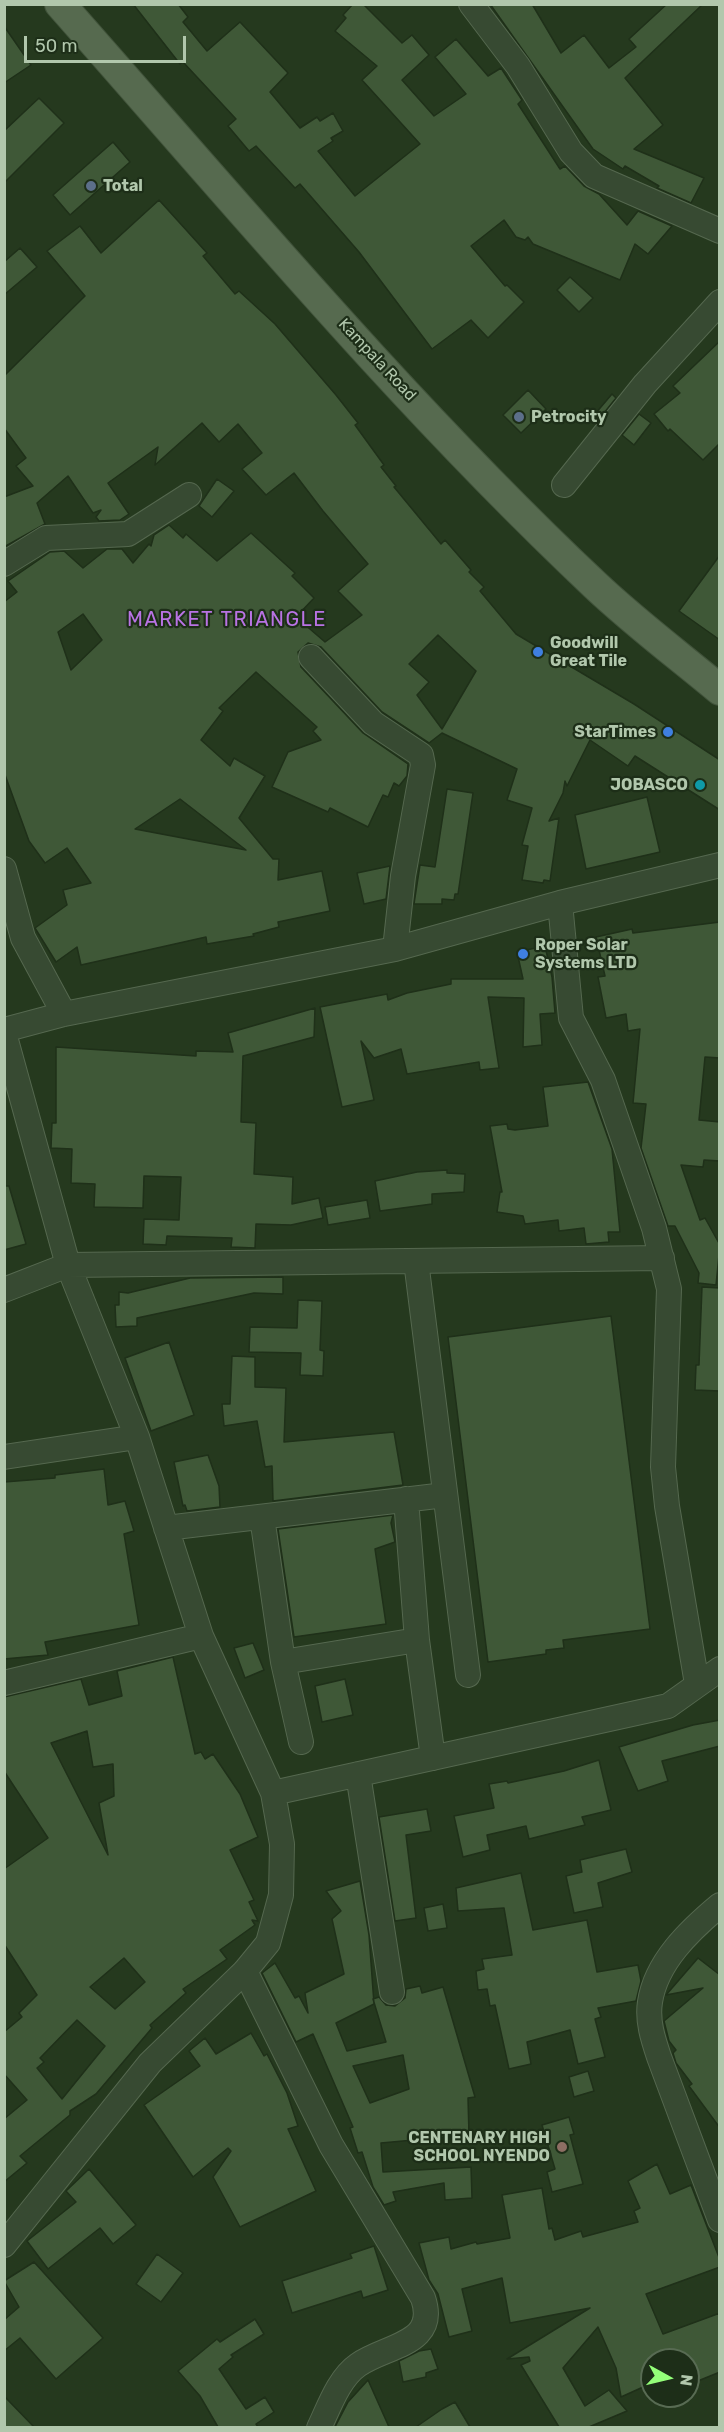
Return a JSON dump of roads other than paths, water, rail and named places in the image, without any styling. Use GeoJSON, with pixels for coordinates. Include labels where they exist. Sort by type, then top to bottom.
{"type":"FeatureCollection","features":[{"type":"Feature","properties":{"kind":"main road","name":"Kampala Road"},"geometry":{"type":"LineString","coordinates":[[60,4],[355,338],[501,494],[597,587],[720,690]]}},
{"type":"Feature","properties":{"kind":"street"},"geometry":{"type":"LineString","coordinates":[[471,4],[518,66],[571,152],[594,176],[720,231]]}},
{"type":"Feature","properties":{"kind":"street"},"geometry":{"type":"LineString","coordinates":[[564,485],[645,384],[720,302]]}},
{"type":"Feature","properties":{"kind":"street"},"geometry":{"type":"LineString","coordinates":[[4,564],[46,538],[128,534],[189,495]]}},
{"type":"Feature","properties":{"kind":"street"},"geometry":{"type":"LineString","coordinates":[[311,657],[373,723],[421,755],[423,765],[403,876],[395,949]]}},
{"type":"Feature","properties":{"kind":"street"},"geometry":{"type":"LineString","coordinates":[[4,2245],[150,2063],[245,1971],[268,1943],[281,1895],[282,1844],[273,1793],[201,1636],[136,1437],[68,1265],[4,1032],[64,1014],[395,949],[560,903],[720,865]]}},
{"type":"Feature","properties":{"kind":"street"},"geometry":{"type":"LineString","coordinates":[[4,869],[23,938],[64,1014]]}},
{"type":"Feature","properties":{"kind":"street"},"geometry":{"type":"LineString","coordinates":[[560,903],[571,1018],[603,1080],[663,1258],[669,1289],[663,1467],[667,1506],[697,1684]]}},
{"type":"Feature","properties":{"kind":"street"},"geometry":{"type":"LineString","coordinates":[[4,1290],[68,1265],[663,1258]]}},
{"type":"Feature","properties":{"kind":"street"},"geometry":{"type":"LineString","coordinates":[[417,1262],[468,1675]]}},
{"type":"Feature","properties":{"kind":"street"},"geometry":{"type":"LineString","coordinates":[[4,1457],[136,1437]]}},
{"type":"Feature","properties":{"kind":"street"},"geometry":{"type":"LineString","coordinates":[[166,1528],[446,1495]]}},
{"type":"Feature","properties":{"kind":"street"},"geometry":{"type":"LineString","coordinates":[[406,1499],[417,1640],[433,1758]]}},
{"type":"Feature","properties":{"kind":"street"},"geometry":{"type":"LineString","coordinates":[[262,1516],[283,1662],[301,1742]]}},
{"type":"Feature","properties":{"kind":"street"},"geometry":{"type":"LineString","coordinates":[[4,1683],[201,1636]]}},
{"type":"Feature","properties":{"kind":"street"},"geometry":{"type":"LineString","coordinates":[[283,1662],[417,1640]]}},
{"type":"Feature","properties":{"kind":"street"},"geometry":{"type":"LineString","coordinates":[[273,1793],[668,1706],[720,1669]]}},
{"type":"Feature","properties":{"kind":"street"},"geometry":{"type":"LineString","coordinates":[[358,1774],[392,1992]]}},
{"type":"Feature","properties":{"kind":"street"},"geometry":{"type":"LineString","coordinates":[[720,1905],[687,1932],[657,1977],[650,2002],[650,2030],[720,2220]]}},
{"type":"Feature","properties":{"kind":"street"},"geometry":{"type":"LineString","coordinates":[[245,1971],[331,2145],[423,2298],[428,2314],[422,2331],[414,2337],[358,2365],[342,2382],[319,2427]]}},
{"type":"Feature","properties":{"kind":"place","name":"Total"},"geometry":{"type":"Point","coordinates":[91,186]}},
{"type":"Feature","properties":{"kind":"place","name":"Petrocity"},"geometry":{"type":"Point","coordinates":[519,417]}},
{"type":"Feature","properties":{"kind":"place","name":"Goodwill Great Tile"},"geometry":{"type":"Point","coordinates":[538,652]}},
{"type":"Feature","properties":{"kind":"place","name":"StarTimes"},"geometry":{"type":"Point","coordinates":[668,732]}},
{"type":"Feature","properties":{"kind":"place","name":"JOBASCO"},"geometry":{"type":"Point","coordinates":[700,785]}},
{"type":"Feature","properties":{"kind":"place","name":"Roper Solar Systems LTD"},"geometry":{"type":"Point","coordinates":[523,954]}},
{"type":"Feature","properties":{"kind":"place","name":"CENTENARY HIGH SCHOOL NYENDO"},"geometry":{"type":"Point","coordinates":[562,2147]}},
{"type":"Feature","properties":{"kind":"district","name":"MARKET TRIANGLE"},"geometry":{"type":"Point","coordinates":[227,620]}}]}
